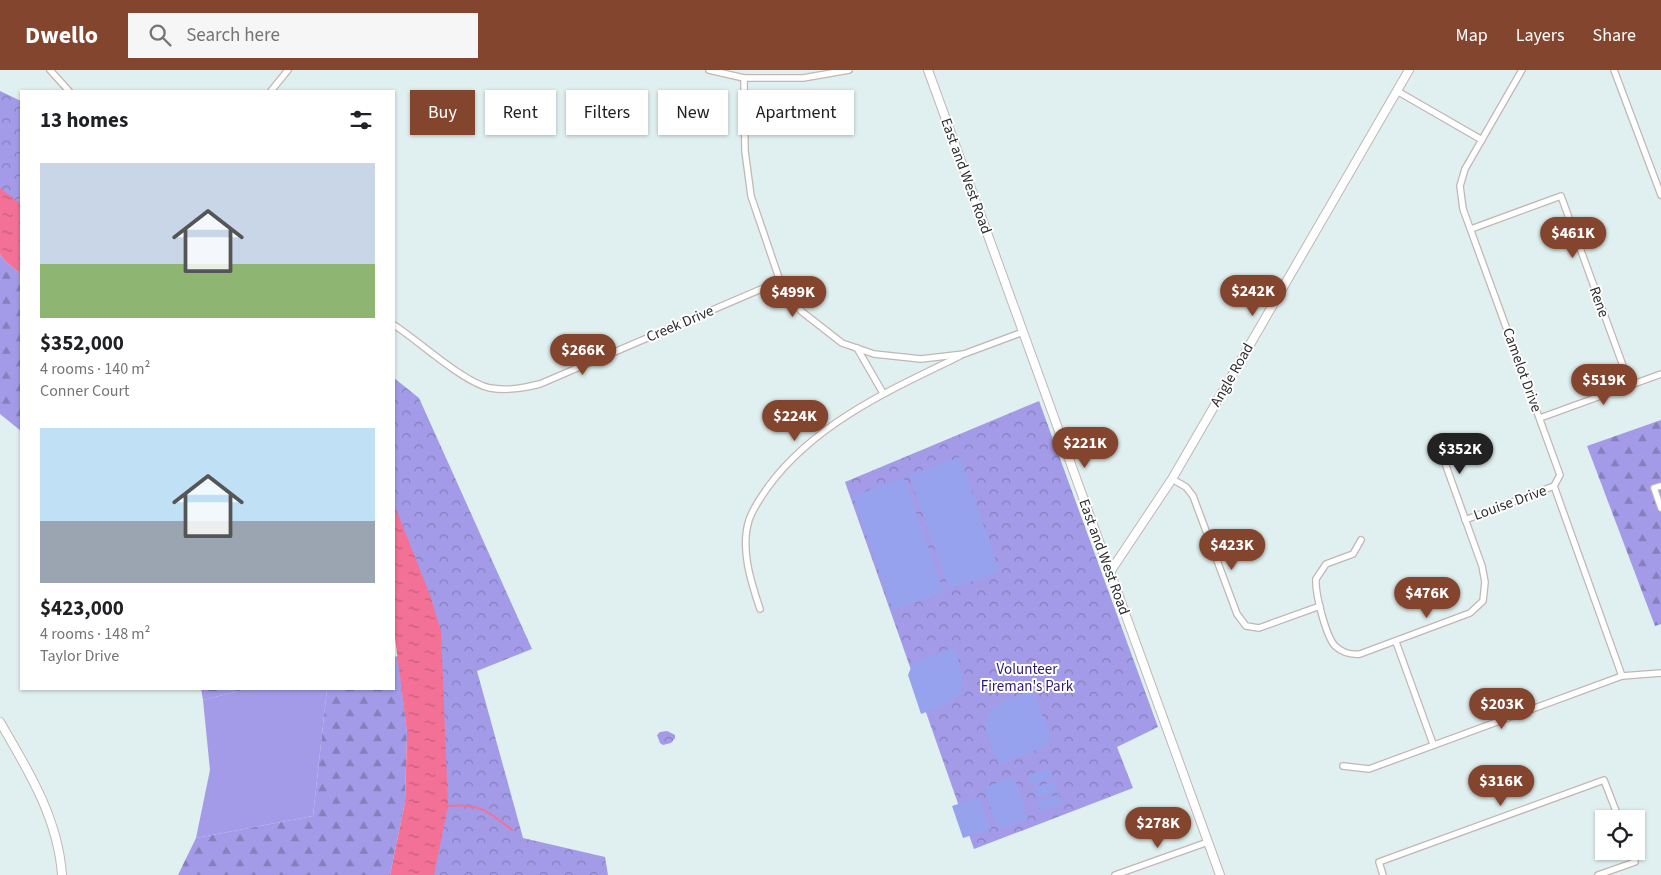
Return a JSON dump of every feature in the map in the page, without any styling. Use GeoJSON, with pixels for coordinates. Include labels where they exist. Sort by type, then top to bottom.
{"type":"FeatureCollection","features":[{"type":"Feature","properties":{"kind":"street"},"geometry":{"type":"LineString","coordinates":[[50,70],[68,90]]}},
{"type":"Feature","properties":{"kind":"street"},"geometry":{"type":"LineString","coordinates":[[272,90],[288,70]]}},
{"type":"Feature","properties":{"kind":"street"},"geometry":{"type":"LineString","coordinates":[[709,70],[744,78],[803,78],[849,70]]}},
{"type":"Feature","properties":{"kind":"street","name":"East and West Road"},"geometry":{"type":"LineString","coordinates":[[928,70],[1220,875]]}},
{"type":"Feature","properties":{"kind":"street","name":"Angle Road"},"geometry":{"type":"LineString","coordinates":[[1110,572],[1172,479],[1409,70]]}},
{"type":"Feature","properties":{"kind":"street","name":"Camelot Drive"},"geometry":{"type":"LineString","coordinates":[[1522,70],[1465,169],[1460,186],[1462,204],[1560,475],[1554,486],[1622,676]]}},
{"type":"Feature","properties":{"kind":"street"},"geometry":{"type":"LineString","coordinates":[[1614,70],[1661,195]]}},
{"type":"Feature","properties":{"kind":"street"},"geometry":{"type":"LineString","coordinates":[[744,78],[745,151],[751,196],[780,281],[801,311],[842,343],[874,354],[921,359],[964,354]]}},
{"type":"Feature","properties":{"kind":"street"},"geometry":{"type":"LineString","coordinates":[[1397,91],[1482,140]]}},
{"type":"Feature","properties":{"kind":"street","name":"Rene"},"geometry":{"type":"LineString","coordinates":[[1471,229],[1561,196],[1630,385]]}},
{"type":"Feature","properties":{"kind":"street","name":"Creek Drive"},"geometry":{"type":"LineString","coordinates":[[395,326],[470,380],[490,388],[518,389],[540,384],[780,281]]}},
{"type":"Feature","properties":{"kind":"street"},"geometry":{"type":"LineString","coordinates":[[760,610],[752,586],[746,554],[749,521],[758,500],[782,467],[821,433],[884,393],[964,354],[1023,332]]}},
{"type":"Feature","properties":{"kind":"street"},"geometry":{"type":"LineString","coordinates":[[857,348],[884,393]]}},
{"type":"Feature","properties":{"kind":"street"},"geometry":{"type":"LineString","coordinates":[[1540,418],[1661,374]]}},
{"type":"Feature","properties":{"kind":"street"},"geometry":{"type":"LineString","coordinates":[[1361,540],[1352,554],[1331,562],[1321,569],[1315,585],[1320,606],[1334,644],[1349,655],[1360,654],[1396,642],[1470,613],[1483,601],[1486,590],[1482,566],[1436,438]]}},
{"type":"Feature","properties":{"kind":"street"},"geometry":{"type":"LineString","coordinates":[[1172,479],[1186,487],[1193,496],[1237,614],[1246,626],[1259,628],[1320,606]]}},
{"type":"Feature","properties":{"kind":"street","name":"Louise Drive"},"geometry":{"type":"LineString","coordinates":[[1465,520],[1554,486]]}},
{"type":"Feature","properties":{"kind":"street"},"geometry":{"type":"LineString","coordinates":[[1661,486],[1654,488],[1661,508]]}},
{"type":"Feature","properties":{"kind":"street"},"geometry":{"type":"LineString","coordinates":[[1396,642],[1433,744]]}},
{"type":"Feature","properties":{"kind":"street"},"geometry":{"type":"LineString","coordinates":[[1343,766],[1369,769],[1622,676],[1661,673]]}},
{"type":"Feature","properties":{"kind":"street"},"geometry":{"type":"LineString","coordinates":[[0,722],[46,806],[61,856],[62,875]]}},
{"type":"Feature","properties":{"kind":"street"},"geometry":{"type":"LineString","coordinates":[[1383,875],[1379,862],[1604,780],[1616,810]]}},
{"type":"Feature","properties":{"kind":"street"},"geometry":{"type":"LineString","coordinates":[[1115,875],[1208,842]]}},
{"type":"Feature","properties":{"kind":"street"},"geometry":{"type":"LineString","coordinates":[[1598,875],[1635,862],[1634,860]]}},
{"type":"Feature","properties":{"kind":"green space"},"geometry":{"type":"Polygon","coordinates":[[[0,91],[20,101],[20,239],[0,224],[0,91]]]}},
{"type":"Feature","properties":{"kind":"green space"},"geometry":{"type":"Polygon","coordinates":[[[0,254],[5,261],[20,273],[20,430],[0,414],[0,254]]]}},
{"type":"Feature","properties":{"kind":"green space"},"geometry":{"type":"Polygon","coordinates":[[[395,379],[419,398],[532,649],[477,671],[523,838],[605,857],[608,875],[417,875],[395,556],[395,379]]]}},
{"type":"Feature","properties":{"kind":"green space","name":"Volunteer Fireman's Park"},"geometry":{"type":"Polygon","coordinates":[[[1039,401],[1158,727],[1117,747],[1133,788],[974,849],[845,482],[1039,401]]]}},
{"type":"Feature","properties":{"kind":"green space"},"geometry":{"type":"Polygon","coordinates":[[[1661,420],[1661,624],[1655,626],[1587,446],[1661,420]]]}},
{"type":"Feature","properties":{"kind":"green space"},"geometry":{"type":"Polygon","coordinates":[[[398,656],[407,732],[405,802],[390,875],[178,875],[196,838],[313,816],[327,690],[395,690],[395,657],[398,656]]]}},
{"type":"Feature","properties":{"kind":"green space"},"geometry":{"type":"Polygon","coordinates":[[[201,690],[243,690],[203,700],[201,690]]]}},
{"type":"Feature","properties":{"kind":"green space"},"geometry":{"type":"Polygon","coordinates":[[[243,690],[327,690],[313,816],[196,838],[210,770],[203,700],[243,690]]]}},
{"type":"Feature","properties":{"kind":"green space"},"geometry":{"type":"Polygon","coordinates":[[[667,731],[675,735],[675,738],[671,743],[663,745],[660,743],[657,735],[660,732],[667,731]]]}},
{"type":"Feature","properties":{"kind":"shaded area"},"geometry":{"type":"Polygon","coordinates":[[[960,457],[1000,572],[949,589],[909,475],[960,457]]]}},
{"type":"Feature","properties":{"kind":"shaded area"},"geometry":{"type":"Polygon","coordinates":[[[904,478],[944,592],[893,610],[853,496],[904,478]]]}},
{"type":"Feature","properties":{"kind":"shaded area"},"geometry":{"type":"Polygon","coordinates":[[[955,647],[962,673],[961,693],[948,704],[921,714],[908,675],[913,663],[955,647]]]}},
{"type":"Feature","properties":{"kind":"shaded area"},"geometry":{"type":"Polygon","coordinates":[[[1032,691],[1050,734],[1046,746],[999,765],[988,735],[986,724],[988,716],[993,709],[1002,703],[1032,691]]]}},
{"type":"Feature","properties":{"kind":"shaded area"},"geometry":{"type":"Polygon","coordinates":[[[1049,768],[1053,778],[1031,785],[1028,775],[1049,768]]]}},
{"type":"Feature","properties":{"kind":"shaded area"},"geometry":{"type":"Polygon","coordinates":[[[1014,776],[1028,820],[998,829],[984,788],[1014,776]]]}},
{"type":"Feature","properties":{"kind":"shaded area"},"geometry":{"type":"Polygon","coordinates":[[[1054,781],[1057,791],[1036,798],[1033,788],[1054,781]]]}},
{"type":"Feature","properties":{"kind":"shaded area"},"geometry":{"type":"Polygon","coordinates":[[[1059,794],[1062,804],[1041,811],[1037,802],[1059,794]]]}},
{"type":"Feature","properties":{"kind":"shaded area"},"geometry":{"type":"Polygon","coordinates":[[[979,797],[991,829],[963,838],[952,806],[979,797]]]}},
{"type":"Feature","properties":{"kind":"water"},"geometry":{"type":"Polygon","coordinates":[[[0,188],[20,203],[20,273],[5,261],[0,254],[0,188]]]}},
{"type":"Feature","properties":{"kind":"water"},"geometry":{"type":"Polygon","coordinates":[[[395,507],[430,595],[441,631],[448,806],[434,875],[390,875],[405,802],[407,732],[395,638],[395,507]]]}},
{"type":"Feature","properties":{"kind":"waterway"},"geometry":{"type":"LineString","coordinates":[[447,806],[475,807],[489,813],[512,830]]}}]}
